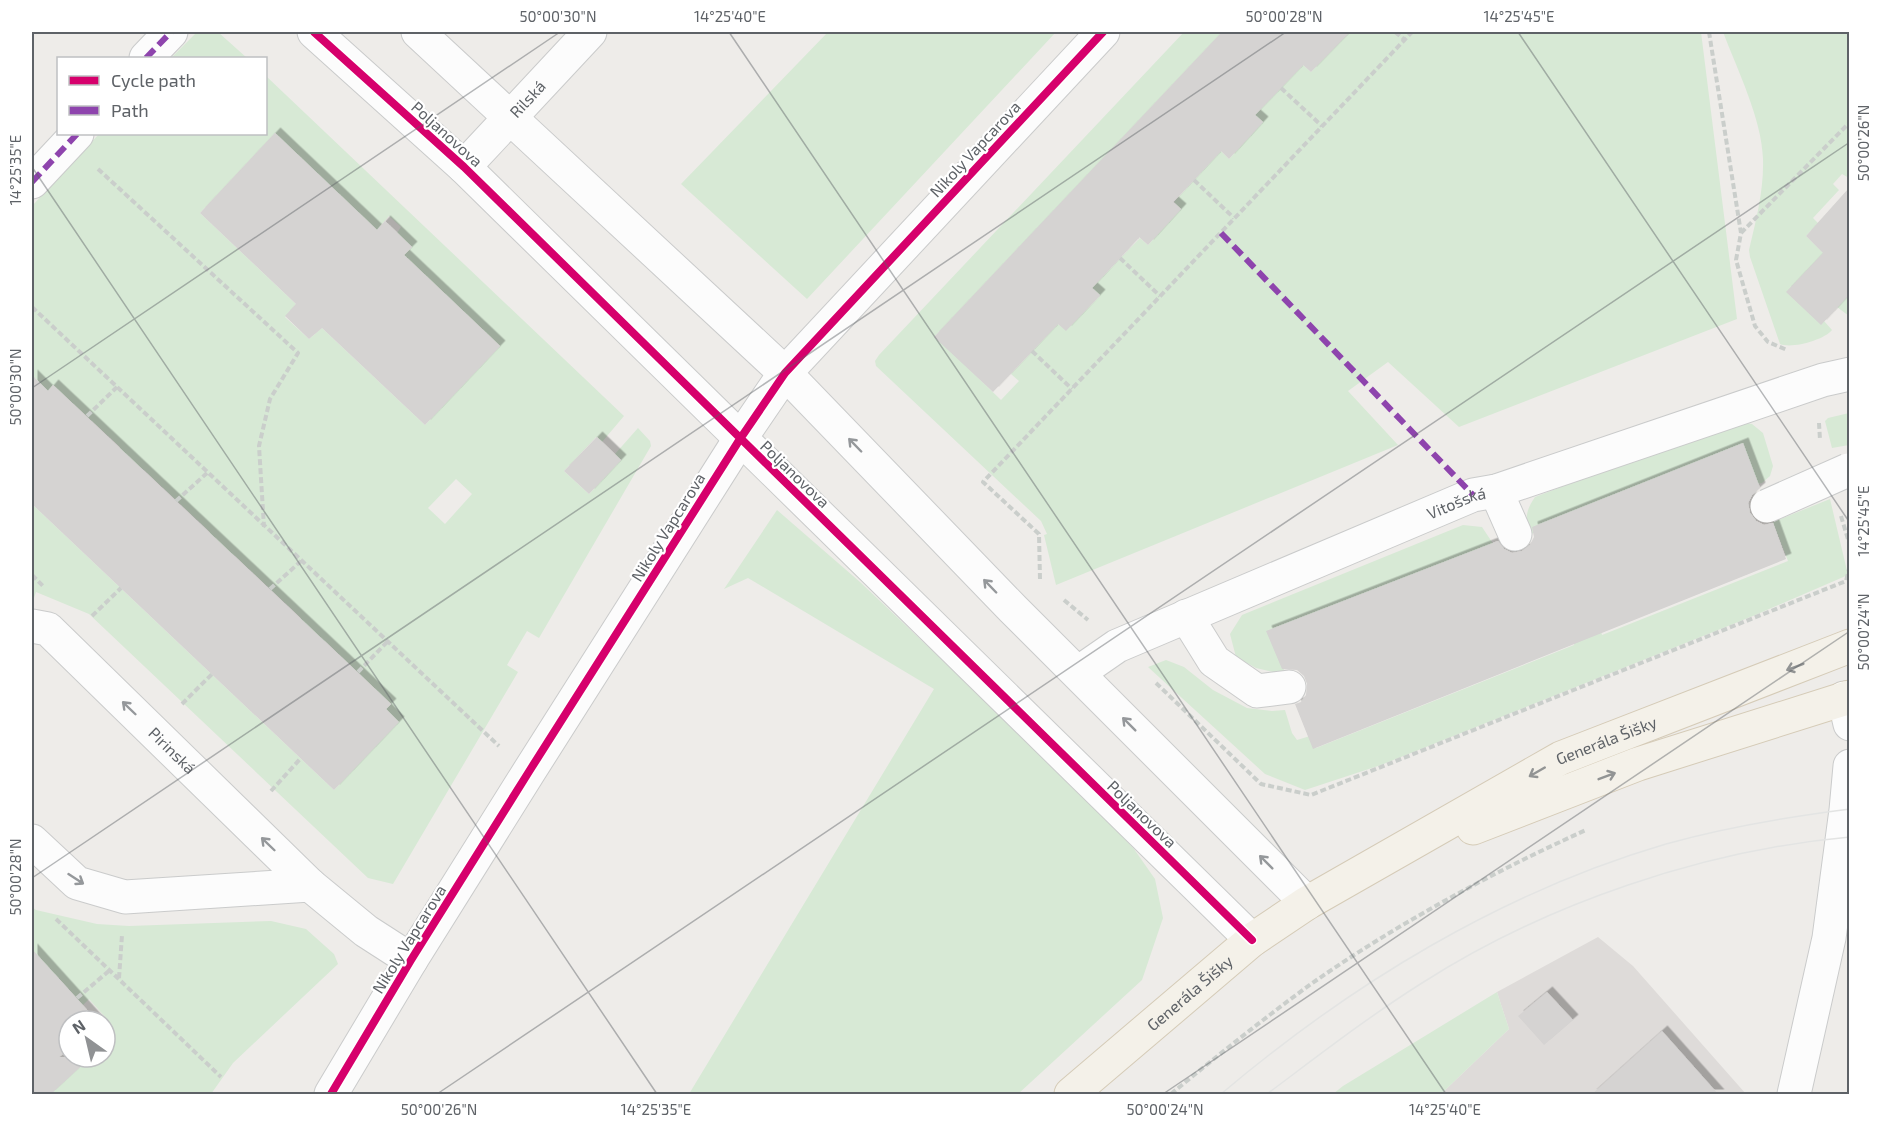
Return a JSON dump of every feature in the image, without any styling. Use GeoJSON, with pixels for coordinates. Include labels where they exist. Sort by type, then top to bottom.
{"type":"FeatureCollection","features":[{"type":"Feature","properties":{"kind":"main road","name":"Generála Šišky"},"geometry":{"type":"LineString","coordinates":[[1071,1095],[1252,940],[1307,903],[1561,758],[1850,646]]}},
{"type":"Feature","properties":{"kind":"main road","name":"Generála Šišky"},"geometry":{"type":"LineString","coordinates":[[1377,865],[1638,764],[1848,706]]}},
{"type":"Feature","properties":{"kind":"street"},"geometry":{"type":"LineString","coordinates":[[147,57],[171,32]]}},
{"type":"Feature","properties":{"kind":"street","name":"Poljanovova"},"geometry":{"type":"LineString","coordinates":[[314,32],[464,167],[1252,940]]}},
{"type":"Feature","properties":{"kind":"street"},"geometry":{"type":"LineString","coordinates":[[418,32],[785,373],[1012,609],[1307,903]]}},
{"type":"Feature","properties":{"kind":"street","name":"Rilská"},"geometry":{"type":"LineString","coordinates":[[464,167],[590,32]]}},
{"type":"Feature","properties":{"kind":"street","name":"Nikoly Vapcarova"},"geometry":{"type":"LineString","coordinates":[[331,1095],[411,960],[530,770],[785,373],[1104,32]]}},
{"type":"Feature","properties":{"kind":"street"},"geometry":{"type":"LineString","coordinates":[[32,182],[73,138]]}},
{"type":"Feature","properties":{"kind":"street","name":"Vitošská"},"geometry":{"type":"LineString","coordinates":[[1078,673],[1118,646],[1473,495],[1496,491],[1823,380],[1850,374]]}},
{"type":"Feature","properties":{"kind":"street"},"geometry":{"type":"LineString","coordinates":[[1767,506],[1849,470]]}},
{"type":"Feature","properties":{"kind":"street"},"geometry":{"type":"LineString","coordinates":[[1496,491],[1515,534]]}},
{"type":"Feature","properties":{"kind":"street"},"geometry":{"type":"LineString","coordinates":[[1186,616],[1214,661],[1257,692],[1289,687]]}},
{"type":"Feature","properties":{"kind":"street","name":"Pirinská"},"geometry":{"type":"LineString","coordinates":[[32,626],[48,629],[310,885],[366,932],[411,960]]}},
{"type":"Feature","properties":{"kind":"street"},"geometry":{"type":"LineString","coordinates":[[1794,1095],[1829,938],[1850,766]]}},
{"type":"Feature","properties":{"kind":"street"},"geometry":{"type":"LineString","coordinates":[[32,842],[77,883],[125,897],[310,885]]}},
{"type":"Feature","properties":{"kind":"path"},"geometry":{"type":"LineString","coordinates":[[1395,32],[1405,40]]}},
{"type":"Feature","properties":{"kind":"path"},"geometry":{"type":"LineString","coordinates":[[1040,579],[1039,534],[983,482],[1413,32]]}},
{"type":"Feature","properties":{"kind":"path"},"geometry":{"type":"LineString","coordinates":[[1708,32],[1741,233],[1736,260],[1755,326],[1768,342],[1786,350],[1794,349]]}},
{"type":"Feature","properties":{"kind":"path"},"geometry":{"type":"LineString","coordinates":[[1281,88],[1322,126]]}},
{"type":"Feature","properties":{"kind":"path"},"geometry":{"type":"LineString","coordinates":[[1741,233],[1850,122]]}},
{"type":"Feature","properties":{"kind":"path"},"geometry":{"type":"LineString","coordinates":[[73,138],[297,353],[270,399],[259,446],[264,527]]}},
{"type":"Feature","properties":{"kind":"path"},"geometry":{"type":"LineString","coordinates":[[1194,180],[1234,218]]}},
{"type":"Feature","properties":{"kind":"path"},"geometry":{"type":"LineString","coordinates":[[1120,258],[1160,296]]}},
{"type":"Feature","properties":{"kind":"path"},"geometry":{"type":"LineString","coordinates":[[32,307],[488,737],[530,770]]}},
{"type":"Feature","properties":{"kind":"path"},"geometry":{"type":"LineString","coordinates":[[1032,351],[1072,389]]}},
{"type":"Feature","properties":{"kind":"path"},"geometry":{"type":"LineString","coordinates":[[87,416],[117,387]]}},
{"type":"Feature","properties":{"kind":"path"},"geometry":{"type":"LineString","coordinates":[[176,501],[207,473]]}},
{"type":"Feature","properties":{"kind":"path"},"geometry":{"type":"LineString","coordinates":[[270,589],[301,561]]}},
{"type":"Feature","properties":{"kind":"path"},"geometry":{"type":"LineString","coordinates":[[1156,683],[1261,783],[1311,795],[1846,581],[1850,565]]}},
{"type":"Feature","properties":{"kind":"path"},"geometry":{"type":"LineString","coordinates":[[90,617],[121,588]]}},
{"type":"Feature","properties":{"kind":"path"},"geometry":{"type":"LineString","coordinates":[[358,672],[387,642]]}},
{"type":"Feature","properties":{"kind":"path"},"geometry":{"type":"LineString","coordinates":[[181,705],[212,674]]}},
{"type":"Feature","properties":{"kind":"path"},"geometry":{"type":"LineString","coordinates":[[270,792],[301,758]]}},
{"type":"Feature","properties":{"kind":"path"},"geometry":{"type":"LineString","coordinates":[[1171,1095],[1312,984],[1390,934],[1428,910],[1550,846],[1591,828]]}},
{"type":"Feature","properties":{"kind":"path"},"geometry":{"type":"LineString","coordinates":[[54,916],[221,1077]]}},
{"type":"Feature","properties":{"kind":"path"},"geometry":{"type":"LineString","coordinates":[[76,998],[110,970]]}},
{"type":"Feature","properties":{"kind":"shaded area"},"geometry":{"type":"Polygon","coordinates":[[[1598,937],[1633,966],[1746,1094],[1441,1094],[1509,1029],[1497,992],[1598,937]]]}},
{"type":"Feature","properties":{"kind":"green space"},"geometry":{"type":"Polygon","coordinates":[[[197,32],[218,32],[246,57],[172,57],[197,32]]]}},
{"type":"Feature","properties":{"kind":"green space"},"geometry":{"type":"Polygon","coordinates":[[[828,32],[1056,32],[807,299],[681,184],[828,32]]]}},
{"type":"Feature","properties":{"kind":"green space"},"geometry":{"type":"Polygon","coordinates":[[[1184,32],[1222,32],[935,336],[1001,400],[1019,381],[1011,374],[1058,324],[1066,330],[1100,296],[1092,288],[1140,238],[1148,245],[1181,209],[1174,202],[1221,151],[1229,159],[1263,122],[1255,115],[1303,65],[1311,72],[1344,36],[1339,32],[1701,32],[1737,319],[1459,427],[1388,362],[1348,391],[1398,445],[1056,585],[1044,535],[1047,534],[1041,521],[876,366],[875,361],[1184,32]]]}},
{"type":"Feature","properties":{"kind":"green space"},"geometry":{"type":"Polygon","coordinates":[[[1723,32],[1849,32],[1849,178],[1842,174],[1833,184],[1839,190],[1813,218],[1818,223],[1806,236],[1849,278],[1849,316],[1837,307],[1824,321],[1832,330],[1807,343],[1780,344],[1750,257],[1749,250],[1762,182],[1762,144],[1754,111],[1723,32]]]}},
{"type":"Feature","properties":{"kind":"green space"},"geometry":{"type":"Polygon","coordinates":[[[267,77],[624,416],[602,442],[596,437],[564,471],[589,494],[621,460],[615,454],[638,428],[650,441],[651,446],[539,638],[527,631],[507,665],[518,672],[393,884],[368,878],[89,614],[36,592],[32,598],[32,504],[334,790],[398,722],[386,709],[391,704],[325,641],[319,646],[296,624],[301,618],[235,556],[205,539],[210,532],[144,470],[115,453],[120,447],[53,385],[48,391],[35,378],[32,382],[32,206],[98,135],[267,135],[267,77]],[[275,133],[200,213],[296,304],[285,317],[309,339],[322,328],[425,425],[500,346],[404,255],[412,247],[397,233],[401,227],[389,216],[377,230],[275,133]],[[456,479],[428,508],[445,524],[472,494],[456,479]]]}},
{"type":"Feature","properties":{"kind":"green space"},"geometry":{"type":"Polygon","coordinates":[[[1849,413],[1849,445],[1832,448],[1825,421],[1828,418],[1849,413]]]}},
{"type":"Feature","properties":{"kind":"green space"},"geometry":{"type":"Polygon","coordinates":[[[1733,421],[1752,424],[1763,433],[1773,466],[1770,476],[1762,483],[1558,523],[1531,534],[1527,524],[1527,515],[1535,497],[1733,421]]]}},
{"type":"Feature","properties":{"kind":"green space"},"geometry":{"type":"Polygon","coordinates":[[[1830,499],[1848,575],[1753,616],[1381,765],[1305,790],[1265,774],[1148,667],[1166,660],[1184,667],[1213,690],[1247,708],[1285,710],[1292,733],[1297,740],[1310,736],[1316,748],[1574,645],[1574,642],[1601,631],[1602,635],[1788,561],[1773,522],[1830,499]]]}},
{"type":"Feature","properties":{"kind":"green space"},"geometry":{"type":"Polygon","coordinates":[[[777,510],[860,582],[1077,788],[1134,849],[1155,879],[1163,918],[1142,980],[1018,1094],[689,1094],[934,689],[748,578],[724,589],[777,510]]]}},
{"type":"Feature","properties":{"kind":"green space"},"geometry":{"type":"Polygon","coordinates":[[[1463,525],[1482,527],[1494,545],[1270,634],[1286,675],[1256,668],[1236,657],[1230,634],[1242,615],[1463,525]]]}},
{"type":"Feature","properties":{"kind":"green space"},"geometry":{"type":"Polygon","coordinates":[[[32,907],[36,910],[97,924],[129,926],[271,921],[306,929],[334,954],[338,964],[233,1063],[211,1094],[50,1094],[78,1069],[117,1069],[117,1009],[98,1009],[89,999],[83,1005],[55,974],[49,979],[32,960],[32,907]]]}},
{"type":"Feature","properties":{"kind":"green space"},"geometry":{"type":"Polygon","coordinates":[[[1497,992],[1509,1029],[1441,1094],[1333,1094],[1343,1086],[1497,992]]]}},
{"type":"Feature","properties":{"kind":"building"},"geometry":{"type":"Polygon","coordinates":[[[1222,32],[1350,32],[1311,72],[1303,65],[1255,115],[1263,122],[1229,159],[1221,151],[1173,202],[1181,209],[1148,245],[1139,237],[1092,288],[1100,295],[1066,331],[1058,324],[993,392],[934,337],[1222,32]]]}},
{"type":"Feature","properties":{"kind":"building"},"geometry":{"type":"Polygon","coordinates":[[[275,133],[377,230],[385,221],[412,247],[404,255],[500,346],[425,425],[322,328],[309,339],[285,316],[296,304],[200,213],[275,133]]]}},
{"type":"Feature","properties":{"kind":"building"},"geometry":{"type":"Polygon","coordinates":[[[1850,187],[1850,294],[1821,325],[1786,292],[1823,253],[1806,236],[1850,187]]]}},
{"type":"Feature","properties":{"kind":"building"},"geometry":{"type":"Polygon","coordinates":[[[32,375],[48,391],[53,385],[391,704],[386,709],[399,722],[334,790],[32,504],[32,375]]]}},
{"type":"Feature","properties":{"kind":"building"},"geometry":{"type":"Polygon","coordinates":[[[597,437],[621,460],[589,494],[564,471],[597,437]]]}},
{"type":"Feature","properties":{"kind":"building"},"geometry":{"type":"Polygon","coordinates":[[[1743,443],[1760,488],[1752,495],[1748,503],[1750,513],[1756,521],[1764,525],[1773,523],[1786,559],[1313,749],[1295,704],[1301,702],[1306,695],[1307,684],[1304,676],[1297,670],[1282,669],[1266,631],[1498,541],[1504,549],[1512,553],[1522,551],[1530,545],[1534,537],[1532,527],[1743,443]]]}},
{"type":"Feature","properties":{"kind":"building"},"geometry":{"type":"Polygon","coordinates":[[[32,949],[86,1009],[57,1009],[57,1069],[78,1069],[50,1095],[32,1095],[32,949]]]}},
{"type":"Feature","properties":{"kind":"building"},"geometry":{"type":"Polygon","coordinates":[[[1547,992],[1573,1020],[1544,1045],[1518,1016],[1547,992]]]}},
{"type":"Feature","properties":{"kind":"building"},"geometry":{"type":"Polygon","coordinates":[[[1662,1031],[1719,1095],[1591,1095],[1662,1031]]]}},
{"type":"Feature","properties":{"kind":"tram line"},"geometry":{"type":"LineString","coordinates":[[1221,1094],[1322,1015],[1376,979],[1487,915],[1546,888],[1605,864],[1712,832],[1803,815],[1850,809]]}},
{"type":"Feature","properties":{"kind":"tram line"},"geometry":{"type":"LineString","coordinates":[[1267,1094],[1402,996],[1470,955],[1520,929],[1627,885],[1683,868],[1739,854],[1850,837]]}},
{"type":"Feature","properties":{"kind":"marked path"},"geometry":{"type":"LineString","coordinates":[[147,57],[171,32]]}},
{"type":"Feature","properties":{"kind":"marked path"},"geometry":{"type":"LineString","coordinates":[[32,182],[76,135]]}},
{"type":"Feature","properties":{"kind":"marked path"},"geometry":{"type":"LineString","coordinates":[[1221,233],[1473,495]]}},
{"type":"Feature","properties":{"kind":"cycle path"},"geometry":{"type":"LineString","coordinates":[[314,32],[464,167],[1252,940]]}},
{"type":"Feature","properties":{"kind":"cycle path"},"geometry":{"type":"LineString","coordinates":[[331,1094],[411,960],[530,770],[740,439],[785,373],[1103,32]]}}]}
